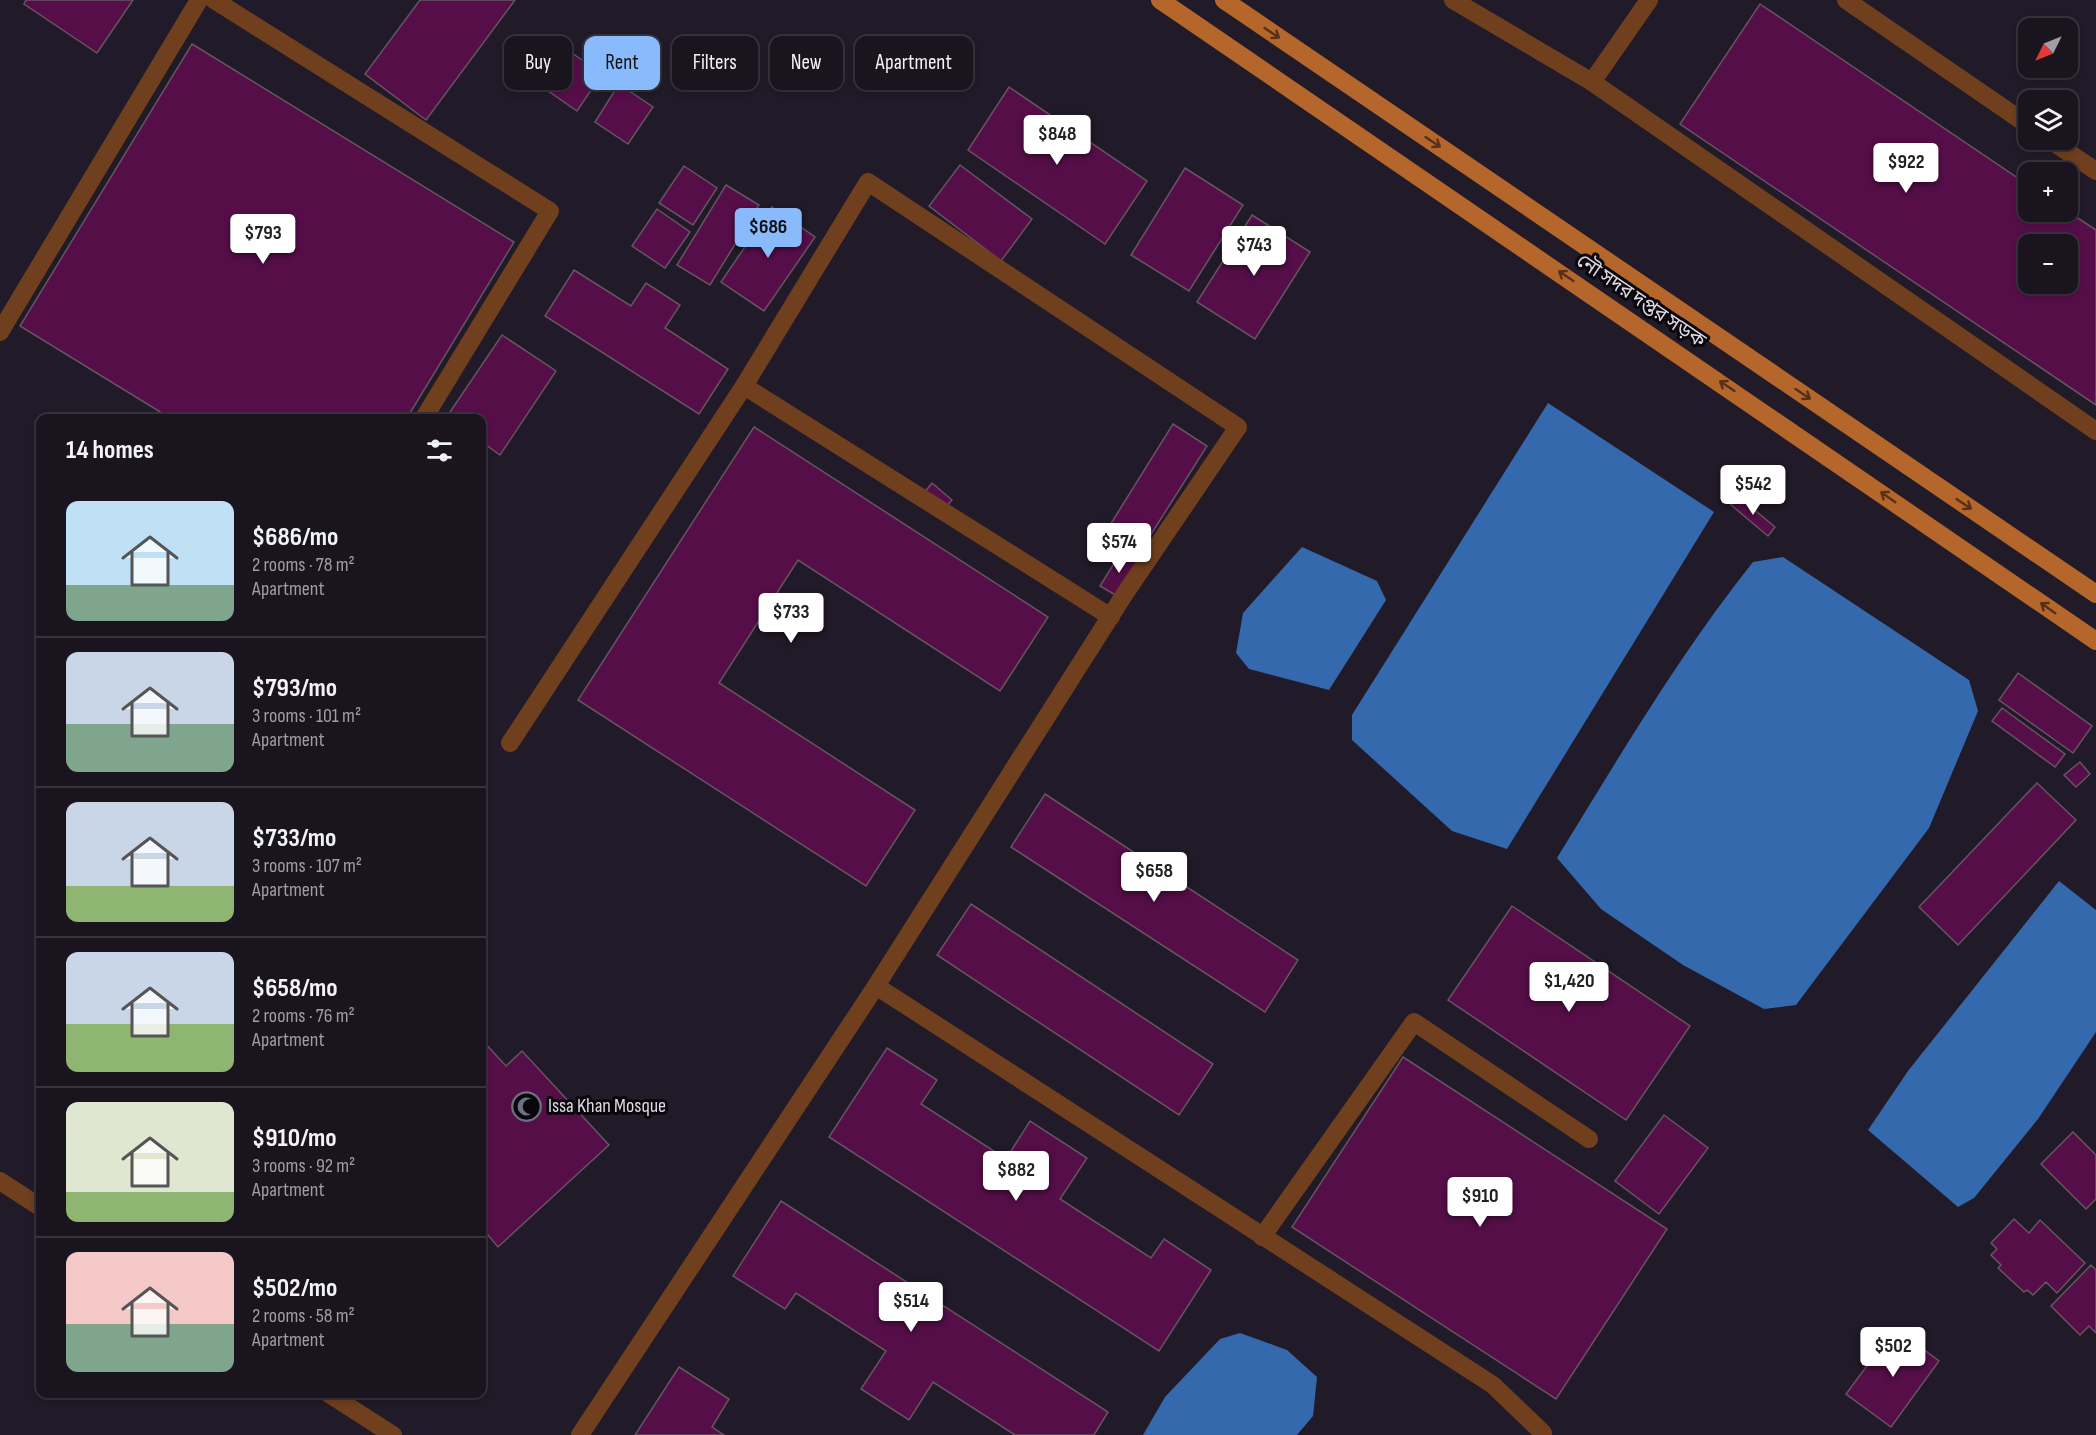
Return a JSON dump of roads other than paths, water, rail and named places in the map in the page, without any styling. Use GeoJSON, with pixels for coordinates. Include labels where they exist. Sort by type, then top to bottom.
{"type":"FeatureCollection","features":[{"type":"Feature","properties":{"kind":"main road","name":"নৌ সদর দপ্তর সড়ক"},"geometry":{"type":"LineString","coordinates":[[1160,0],[2096,641]]}},
{"type":"Feature","properties":{"kind":"main road","name":"নৌ সদর দপ্তর সড়ক"},"geometry":{"type":"LineString","coordinates":[[1224,0],[2096,594]]}},
{"type":"Feature","properties":{"kind":"street"},"geometry":{"type":"LineString","coordinates":[[0,332],[200,0]]}},
{"type":"Feature","properties":{"kind":"street"},"geometry":{"type":"LineString","coordinates":[[214,0],[550,211],[426,414]]}},
{"type":"Feature","properties":{"kind":"street"},"geometry":{"type":"LineString","coordinates":[[1453,0],[1592,82],[2096,431]]}},
{"type":"Feature","properties":{"kind":"street"},"geometry":{"type":"LineString","coordinates":[[1592,82],[1649,0]]}},
{"type":"Feature","properties":{"kind":"street"},"geometry":{"type":"LineString","coordinates":[[1846,0],[2018,117]]}},
{"type":"Feature","properties":{"kind":"street"},"geometry":{"type":"LineString","coordinates":[[2065,150],[2096,171]]}},
{"type":"Feature","properties":{"kind":"street"},"geometry":{"type":"LineString","coordinates":[[510,744],[744,386],[868,182],[1238,427],[1111,616],[876,986],[580,1435]]}},
{"type":"Feature","properties":{"kind":"street"},"geometry":{"type":"LineString","coordinates":[[744,386],[1111,616]]}},
{"type":"Feature","properties":{"kind":"street"},"geometry":{"type":"LineString","coordinates":[[876,986],[1493,1385],[1544,1433],[1542,1435]]}},
{"type":"Feature","properties":{"kind":"street"},"geometry":{"type":"LineString","coordinates":[[1263,1237],[1414,1022],[1589,1139]]}},
{"type":"Feature","properties":{"kind":"street"},"geometry":{"type":"LineString","coordinates":[[0,1181],[36,1205]]}},
{"type":"Feature","properties":{"kind":"street"},"geometry":{"type":"LineString","coordinates":[[335,1398],[393,1435]]}},
{"type":"Feature","properties":{"kind":"water"},"geometry":{"type":"Polygon","coordinates":[[[1548,403],[1714,512],[1507,849],[1452,831],[1352,740],[1352,715],[1548,403]]]}},
{"type":"Feature","properties":{"kind":"water"},"geometry":{"type":"Polygon","coordinates":[[[1302,547],[1377,581],[1386,600],[1329,690],[1249,669],[1236,653],[1243,613],[1302,547]]]}},
{"type":"Feature","properties":{"kind":"water"},"geometry":{"type":"Polygon","coordinates":[[[1783,557],[1969,680],[1978,711],[1929,828],[1796,1005],[1764,1009],[1683,965],[1601,909],[1557,858],[1650,707],[1726,597],[1753,562],[1783,557]]]}},
{"type":"Feature","properties":{"kind":"water"},"geometry":{"type":"Polygon","coordinates":[[[2059,881],[2096,910],[2096,1032],[2038,1119],[1974,1198],[1958,1207],[1868,1130],[1908,1071],[2059,881]]]}},
{"type":"Feature","properties":{"kind":"water"},"geometry":{"type":"Polygon","coordinates":[[[1240,1333],[1287,1350],[1317,1377],[1313,1416],[1297,1435],[1143,1435],[1165,1397],[1220,1339],[1240,1333]]]}},
{"type":"Feature","properties":{"kind":"place","name":"Issa Khan Mosque"},"geometry":{"type":"Point","coordinates":[527,1106]}}]}
